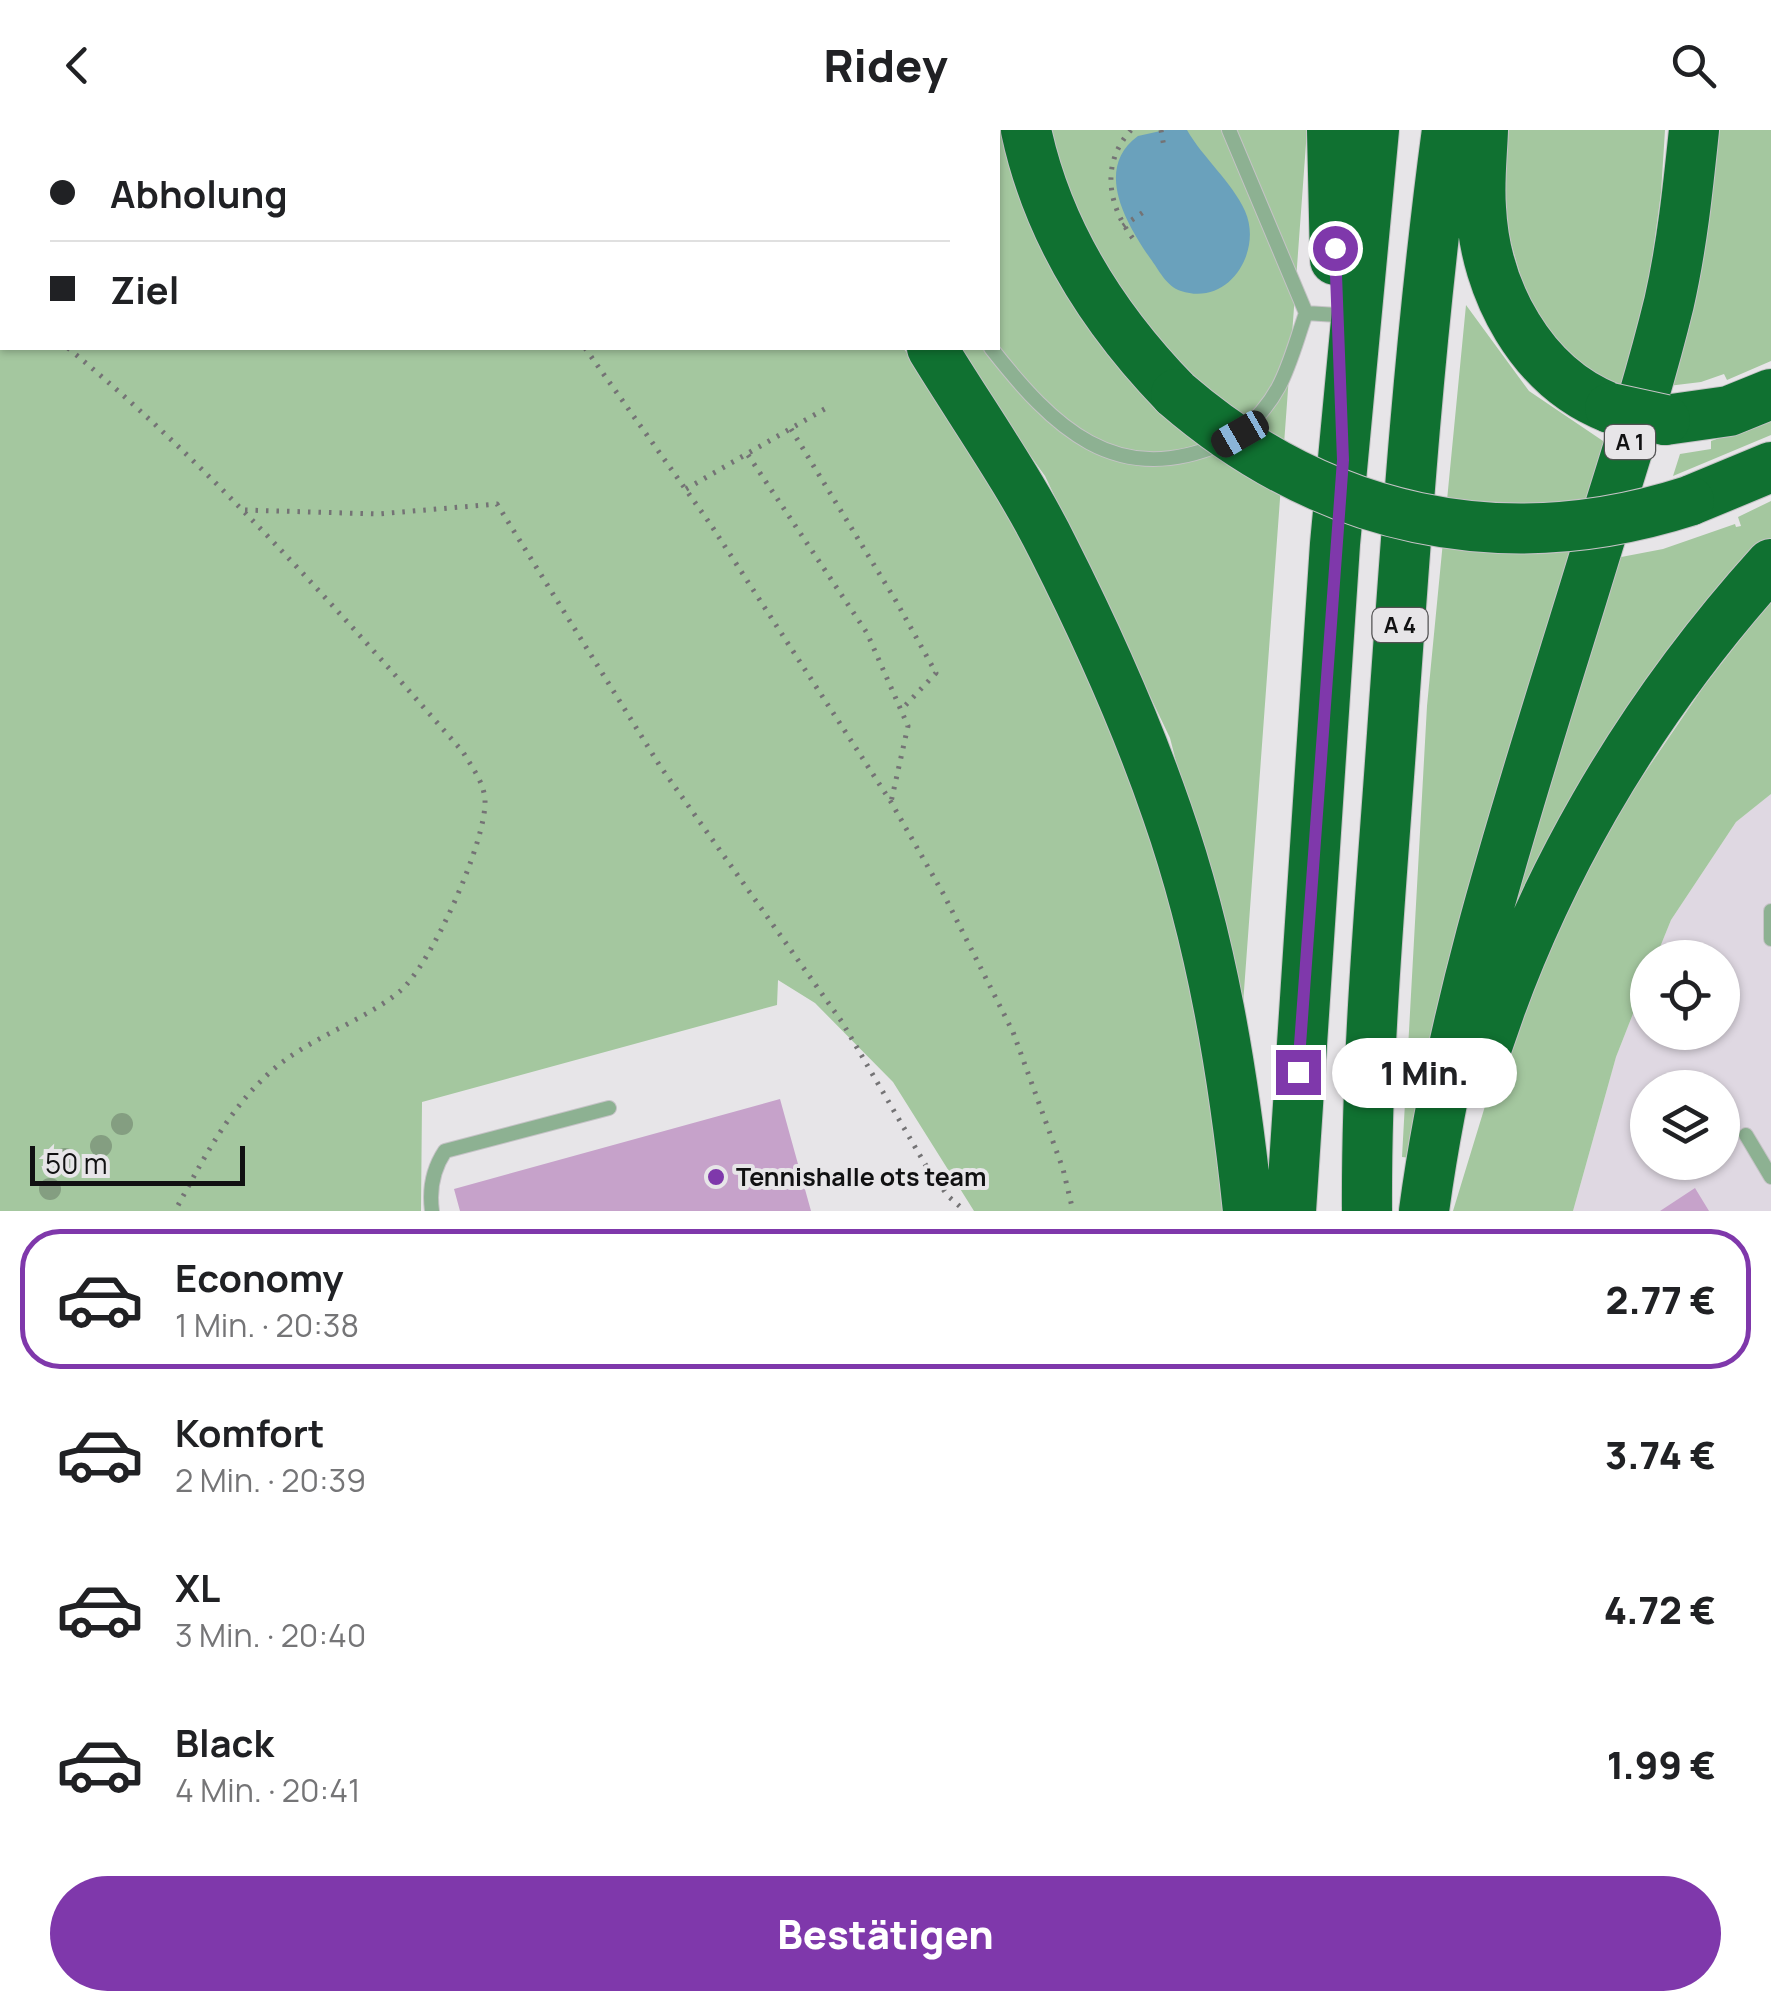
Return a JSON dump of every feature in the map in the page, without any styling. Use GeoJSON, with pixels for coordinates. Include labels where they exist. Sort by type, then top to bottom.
{"type":"FeatureCollection","features":[{"type":"Feature","properties":{"kind":"highway"},"geometry":{"type":"LineString","coordinates":[[1026,130],[1040,180],[1086,284],[1137,354],[1176,394],[1224,433],[1279,468],[1336,494],[1410,517],[1484,528],[1562,528],[1637,516],[1689,501],[1771,466]]}},
{"type":"Feature","properties":{"kind":"highway"},"geometry":{"type":"LineString","coordinates":[[1332,130],[1322,314],[1343,460]]}},
{"type":"Feature","properties":{"kind":"highway"},"geometry":{"type":"LineString","coordinates":[[1290,1211],[1343,460],[1374,130]]}},
{"type":"Feature","properties":{"kind":"highway","name":"A 4"},"geometry":{"type":"LineString","coordinates":[[1366,1211],[1366,1121],[1396,681],[1422,357],[1447,130]]}},
{"type":"Feature","properties":{"kind":"highway"},"geometry":{"type":"LineString","coordinates":[[1484,130],[1481,208],[1489,260],[1507,310],[1529,344],[1556,374],[1610,408],[1665,420],[1729,411],[1771,394]]}},
{"type":"Feature","properties":{"kind":"highway","name":"A 1"},"geometry":{"type":"LineString","coordinates":[[1424,1211],[1432,1149],[1458,1025],[1519,804],[1670,300],[1686,216],[1694,130]]}},
{"type":"Feature","properties":{"kind":"highway"},"geometry":{"type":"LineString","coordinates":[[933,350],[1052,545],[1122,696],[1168,813],[1213,976],[1236,1096],[1248,1211]]}},
{"type":"Feature","properties":{"kind":"highway"},"geometry":{"type":"LineString","coordinates":[[1437,1211],[1498,1014],[1548,895],[1608,782],[1644,726],[1713,631],[1771,564]]}},
{"type":"Feature","properties":{"kind":"lane"},"geometry":{"type":"LineString","coordinates":[[993,350],[1047,413],[1087,442],[1112,454],[1168,460],[1219,445],[1257,419],[1279,391],[1322,314],[1229,130]]}},
{"type":"Feature","properties":{"kind":"lane"},"geometry":{"type":"LineString","coordinates":[[1771,911],[1771,939]]}},
{"type":"Feature","properties":{"kind":"lane"},"geometry":{"type":"LineString","coordinates":[[432,1211],[433,1178],[445,1150],[609,1108]]}},
{"type":"Feature","properties":{"kind":"lane"},"geometry":{"type":"LineString","coordinates":[[1746,1135],[1771,1178]]}},
{"type":"Feature","properties":{"kind":"path"},"geometry":{"type":"LineString","coordinates":[[1131,130],[1112,159],[1110,178],[1112,199],[1123,226],[1134,240]]}},
{"type":"Feature","properties":{"kind":"path"},"geometry":{"type":"LineString","coordinates":[[1162,130],[1164,148]]}},
{"type":"Feature","properties":{"kind":"path"},"geometry":{"type":"LineString","coordinates":[[1123,226],[1145,211]]}},
{"type":"Feature","properties":{"kind":"path"},"geometry":{"type":"LineString","coordinates":[[70,350],[130,399],[302,570],[463,752],[481,783],[486,801],[469,866],[425,963],[400,992],[335,1028],[265,1076],[245,1098],[175,1211]]}},
{"type":"Feature","properties":{"kind":"path"},"geometry":{"type":"LineString","coordinates":[[586,350],[686,489],[892,802],[1013,1032],[1063,1169],[1073,1211]]}},
{"type":"Feature","properties":{"kind":"path"},"geometry":{"type":"LineString","coordinates":[[686,489],[828,407]]}},
{"type":"Feature","properties":{"kind":"path"},"geometry":{"type":"LineString","coordinates":[[790,430],[936,673],[901,710]]}},
{"type":"Feature","properties":{"kind":"path"},"geometry":{"type":"LineString","coordinates":[[748,455],[868,634],[908,726],[892,802]]}},
{"type":"Feature","properties":{"kind":"path"},"geometry":{"type":"LineString","coordinates":[[242,510],[378,514],[497,504],[660,766],[842,1022],[925,1164],[948,1196],[966,1211]]}},
{"type":"Feature","properties":{"kind":"shaded area"},"geometry":{"type":"Polygon","coordinates":[[[1771,794],[1771,1211],[1573,1211],[1616,1057],[1630,1021],[1630,1050],[1740,1050],[1740,940],[1663,940],[1671,920],[1736,822],[1771,794]]]}},
{"type":"Feature","properties":{"kind":"green space"},"geometry":{"type":"Polygon","coordinates":[[[1000,130],[1307,130],[1242,1018],[1170,738],[1045,476],[954,350],[1000,350],[1000,130]]]}},
{"type":"Feature","properties":{"kind":"green space"},"geometry":{"type":"Polygon","coordinates":[[[1502,130],[1665,130],[1646,304],[1622,395],[1566,361],[1524,288],[1502,212],[1502,130]]]}},
{"type":"Feature","properties":{"kind":"green space"},"geometry":{"type":"Polygon","coordinates":[[[1711,130],[1771,130],[1771,361],[1727,380],[1724,374],[1701,382],[1668,386],[1711,130]]]}},
{"type":"Feature","properties":{"kind":"green space"},"geometry":{"type":"Polygon","coordinates":[[[1466,305],[1529,391],[1606,443],[1411,1158],[1402,1157],[1427,706],[1466,305]]]}},
{"type":"Feature","properties":{"kind":"green space"},"geometry":{"type":"Polygon","coordinates":[[[0,350],[905,350],[942,397],[1031,549],[1153,825],[1192,988],[1230,1211],[974,1211],[893,1082],[815,1003],[778,980],[777,1005],[422,1102],[421,1211],[0,1211],[0,350]]]}},
{"type":"Feature","properties":{"kind":"green space"},"geometry":{"type":"Polygon","coordinates":[[[1771,420],[1771,435],[1673,476],[1680,454],[1711,449],[1711,441],[1771,420]]]}},
{"type":"Feature","properties":{"kind":"green space"},"geometry":{"type":"Polygon","coordinates":[[[1771,501],[1771,541],[1500,946],[1616,558],[1663,549],[1735,524],[1741,526],[1738,517],[1771,501]]]}},
{"type":"Feature","properties":{"kind":"green space"},"geometry":{"type":"Polygon","coordinates":[[[1771,600],[1771,794],[1736,822],[1671,920],[1663,940],[1630,940],[1630,1021],[1616,1057],[1573,1211],[1453,1211],[1493,1080],[1563,893],[1704,686],[1771,600]]]}},
{"type":"Feature","properties":{"kind":"water"},"geometry":{"type":"Polygon","coordinates":[[[1187,130],[1245,211],[1249,243],[1245,258],[1238,272],[1214,291],[1181,291],[1167,282],[1132,229],[1118,197],[1118,164],[1125,149],[1138,136],[1187,130]]]}},
{"type":"Feature","properties":{"kind":"building","name":"Tennishalle ots team"},"geometry":{"type":"Polygon","coordinates":[[[780,1099],[811,1211],[460,1211],[454,1189],[780,1099]]]}},
{"type":"Feature","properties":{"kind":"building"},"geometry":{"type":"Polygon","coordinates":[[[1695,1188],[1709,1211],[1660,1211],[1695,1188]]]}},
{"type":"Feature","properties":{"kind":"place","name":"Tennishalle ots team"},"geometry":{"type":"Point","coordinates":[716,1177]}},
{"type":"Feature","properties":{"kind":"route"},"geometry":{"type":"LineString","coordinates":[[1298,1072],[1343,460],[1335,248]]}}]}
